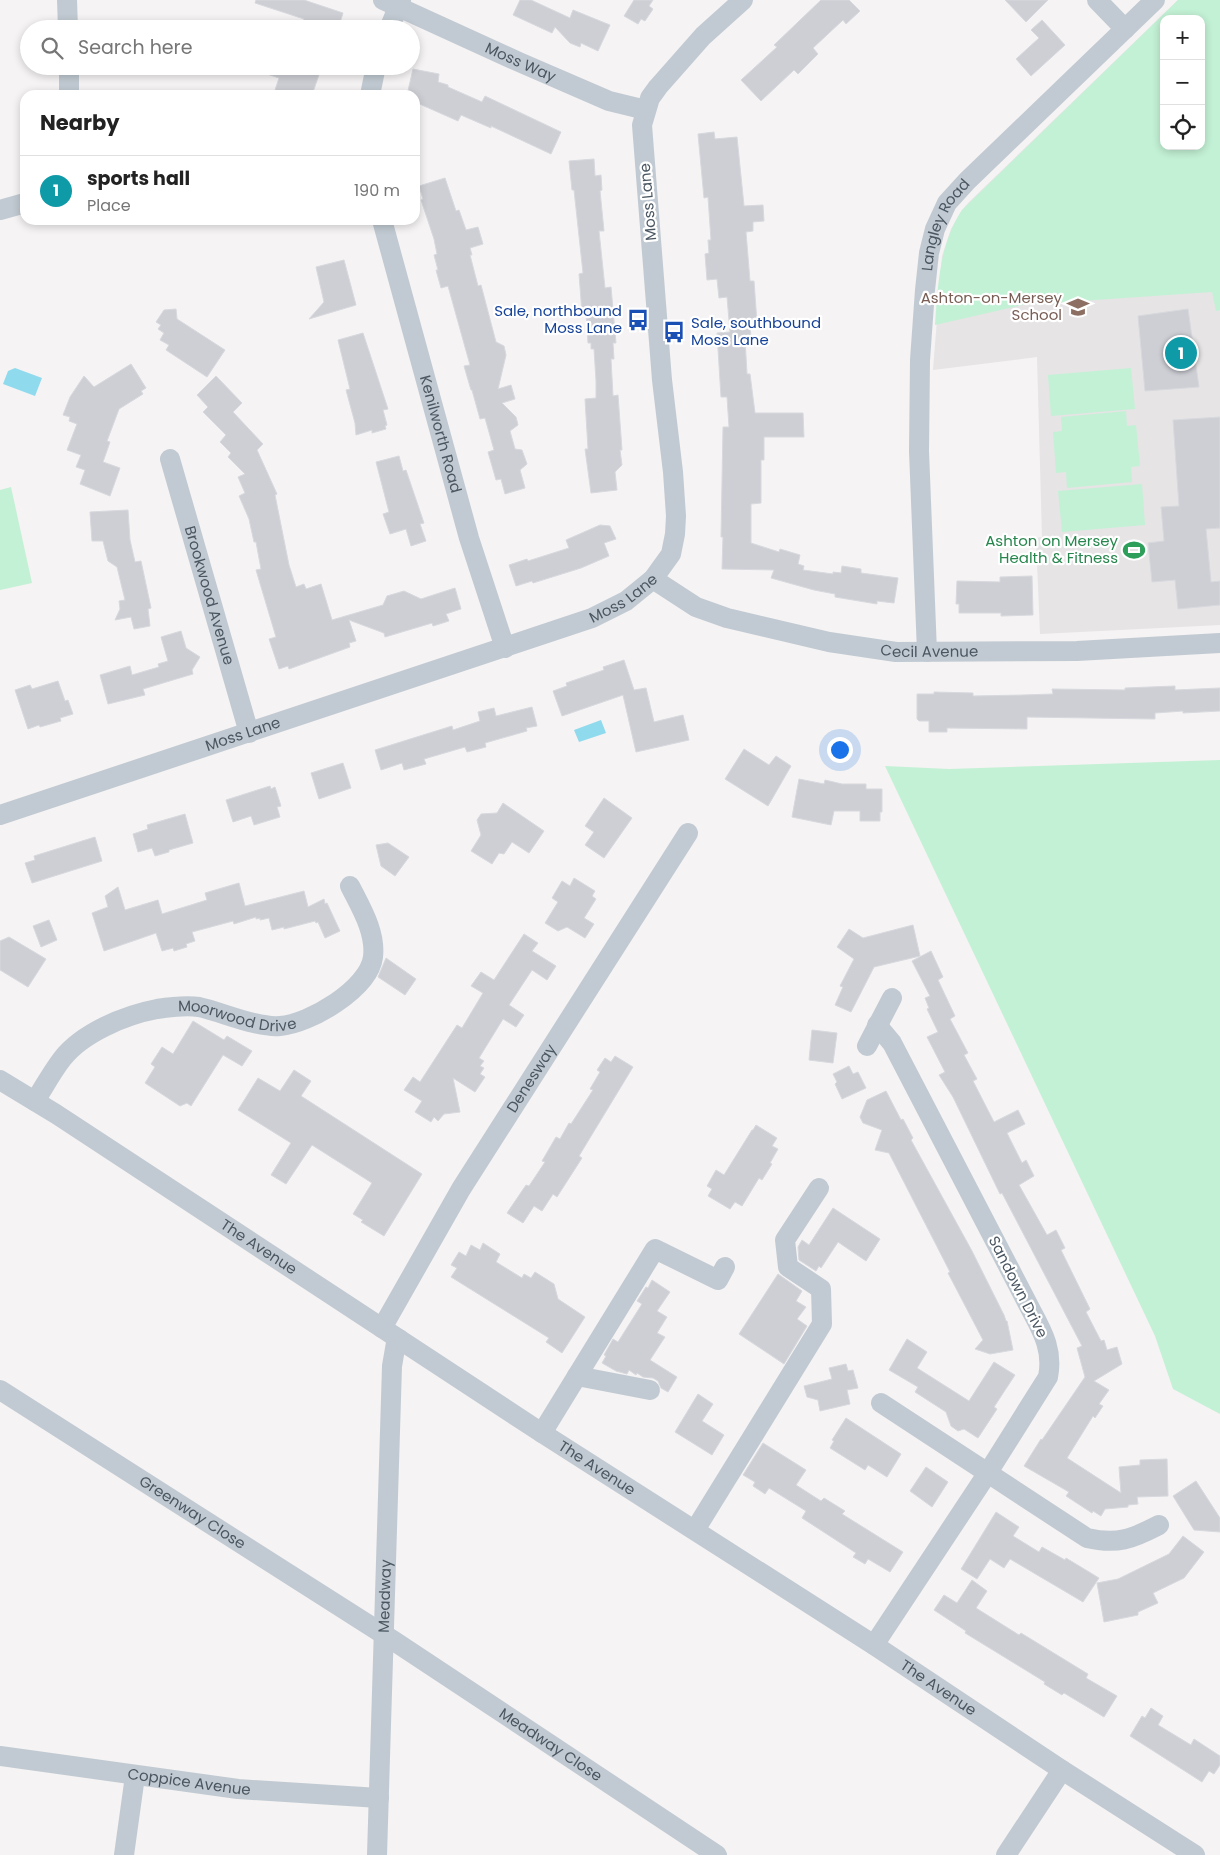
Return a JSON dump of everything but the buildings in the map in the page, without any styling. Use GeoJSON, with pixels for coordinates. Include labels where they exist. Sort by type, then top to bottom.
{"type":"FeatureCollection","features":[{"type":"Feature","properties":{"kind":"street"},"geometry":{"type":"LineString","coordinates":[[67,0],[68,20]]}},
{"type":"Feature","properties":{"kind":"street","name":"Moss Lane"},"geometry":{"type":"LineString","coordinates":[[0,815],[592,618],[626,601],[653,580],[671,554],[676,516],[673,472],[662,380],[642,125],[650,98],[658,87],[703,36],[743,0]]}},
{"type":"Feature","properties":{"kind":"street"},"geometry":{"type":"LineString","coordinates":[[1097,0],[1125,29]]}},
{"type":"Feature","properties":{"kind":"street","name":"Langley Road"},"geometry":{"type":"LineString","coordinates":[[927,652],[919,452],[919,392],[925,290],[929,253],[935,229],[947,203],[962,186],[1155,0]]}},
{"type":"Feature","properties":{"kind":"street"},"geometry":{"type":"LineString","coordinates":[[391,20],[394,2]]}},
{"type":"Feature","properties":{"kind":"street","name":"Moss Way"},"geometry":{"type":"LineString","coordinates":[[394,2],[519,62],[609,101],[646,110]]}},
{"type":"Feature","properties":{"kind":"street"},"geometry":{"type":"LineString","coordinates":[[68,75],[69,90]]}},
{"type":"Feature","properties":{"kind":"street"},"geometry":{"type":"LineString","coordinates":[[371,90],[374,75]]}},
{"type":"Feature","properties":{"kind":"street"},"geometry":{"type":"LineString","coordinates":[[0,210],[20,205]]}},
{"type":"Feature","properties":{"kind":"street","name":"Kenilworth Road"},"geometry":{"type":"LineString","coordinates":[[383,225],[470,538],[505,648]]}},
{"type":"Feature","properties":{"kind":"street","name":"Brookwood Avenue"},"geometry":{"type":"LineString","coordinates":[[170,459],[249,732]]}},
{"type":"Feature","properties":{"kind":"street","name":"Cecil Avenue"},"geometry":{"type":"LineString","coordinates":[[653,580],[696,607],[727,618],[829,642],[896,652],[1077,652],[1220,643]]}},
{"type":"Feature","properties":{"kind":"street","name":"Denesway"},"geometry":{"type":"LineString","coordinates":[[391,1333],[461,1189],[688,833]]}},
{"type":"Feature","properties":{"kind":"street","name":"Moorwood Drive"},"geometry":{"type":"LineString","coordinates":[[35,1101],[62,1058],[90,1035],[110,1023],[156,1009],[198,1007],[256,1023],[279,1026],[300,1021],[340,1001],[367,974],[373,959],[370,928],[350,886]]}},
{"type":"Feature","properties":{"kind":"street"},"geometry":{"type":"LineString","coordinates":[[867,1046],[892,998]]}},
{"type":"Feature","properties":{"kind":"street","name":"Sandown Drive"},"geometry":{"type":"LineString","coordinates":[[874,1645],[987,1474],[1048,1377],[1050,1363],[1048,1347],[1032,1312],[892,1042],[878,1025]]}},
{"type":"Feature","properties":{"kind":"street","name":"The Avenue"},"geometry":{"type":"LineString","coordinates":[[0,1080],[35,1101],[542,1433],[874,1645],[1062,1770],[1195,1855]]}},
{"type":"Feature","properties":{"kind":"street"},"geometry":{"type":"LineString","coordinates":[[695,1530],[822,1324],[821,1290],[788,1267],[785,1240],[819,1188]]}},
{"type":"Feature","properties":{"kind":"street"},"geometry":{"type":"LineString","coordinates":[[542,1433],[655,1249],[718,1280],[725,1267]]}},
{"type":"Feature","properties":{"kind":"street","name":"Meadway"},"geometry":{"type":"LineString","coordinates":[[377,1855],[392,1366],[396,1343],[391,1333]]}},
{"type":"Feature","properties":{"kind":"street"},"geometry":{"type":"LineString","coordinates":[[577,1376],[650,1390]]}},
{"type":"Feature","properties":{"kind":"street","name":"Greenway Close"},"geometry":{"type":"LineString","coordinates":[[0,1390],[385,1635]]}},
{"type":"Feature","properties":{"kind":"street"},"geometry":{"type":"LineString","coordinates":[[881,1403],[1087,1538],[1103,1542],[1118,1541],[1138,1536],[1159,1525]]}},
{"type":"Feature","properties":{"kind":"street","name":"Meadway Close"},"geometry":{"type":"LineString","coordinates":[[385,1635],[717,1855]]}},
{"type":"Feature","properties":{"kind":"street","name":"Coppice Avenue"},"geometry":{"type":"LineString","coordinates":[[0,1756],[238,1789],[379,1798]]}},
{"type":"Feature","properties":{"kind":"street"},"geometry":{"type":"LineString","coordinates":[[1006,1855],[1062,1770]]}},
{"type":"Feature","properties":{"kind":"street"},"geometry":{"type":"LineString","coordinates":[[124,1855],[135,1776]]}},
{"type":"Feature","properties":{"kind":"shaded area","name":"Ashton-on-Mersey School"},"geometry":{"type":"Polygon","coordinates":[[[1178,0],[1220,0],[1220,625],[1040,634],[1036,538],[1042,537],[1037,357],[933,370],[942,256],[951,229],[962,210],[1160,17],[1160,150],[1205,150],[1205,15],[1162,15],[1178,0]]]}},
{"type":"Feature","properties":{"kind":"green space"},"geometry":{"type":"Polygon","coordinates":[[[1178,0],[1220,0],[1220,310],[1216,311],[1212,292],[1022,305],[935,325],[941,266],[948,237],[962,210],[1160,18],[1160,150],[1205,150],[1205,15],[1163,15],[1178,0]]]}},
{"type":"Feature","properties":{"kind":"green space"},"geometry":{"type":"Polygon","coordinates":[[[1131,368],[1135,409],[1051,416],[1048,375],[1131,368]]]}},
{"type":"Feature","properties":{"kind":"green space"},"geometry":{"type":"Polygon","coordinates":[[[1126,411],[1127,426],[1136,425],[1140,466],[1131,467],[1132,482],[1067,488],[1066,472],[1056,473],[1053,432],[1062,431],[1061,417],[1126,411]]]}},
{"type":"Feature","properties":{"kind":"green space"},"geometry":{"type":"Polygon","coordinates":[[[1142,484],[1145,525],[1062,532],[1058,491],[1142,484]]]}},
{"type":"Feature","properties":{"kind":"green space"},"geometry":{"type":"Polygon","coordinates":[[[11,487],[32,583],[0,590],[0,490],[11,487]]]}},
{"type":"Feature","properties":{"kind":"green space"},"geometry":{"type":"Polygon","coordinates":[[[1220,760],[1220,1414],[1173,1389],[1155,1336],[885,766],[949,769],[1220,760]]]}},
{"type":"Feature","properties":{"kind":"water"},"geometry":{"type":"Polygon","coordinates":[[[15,368],[42,378],[35,396],[3,384],[8,371],[15,368]]]}},
{"type":"Feature","properties":{"kind":"water"},"geometry":{"type":"Polygon","coordinates":[[[601,720],[606,733],[579,742],[574,730],[601,720]]]}},
{"type":"Feature","properties":{"kind":"place","name":"Ashton-on-Mersey School"},"geometry":{"type":"Point","coordinates":[1078,307]}},
{"type":"Feature","properties":{"kind":"place","name":"Sale, northbound Moss Lane"},"geometry":{"type":"Point","coordinates":[638,320]}},
{"type":"Feature","properties":{"kind":"place","name":"Sale, southbound Moss Lane"},"geometry":{"type":"Point","coordinates":[674,332]}},
{"type":"Feature","properties":{"kind":"place","name":"sports hall"},"geometry":{"type":"Point","coordinates":[1181,353]}},
{"type":"Feature","properties":{"kind":"place","name":"Ashton on Mersey Health & Fitness"},"geometry":{"type":"Point","coordinates":[1134,550]}}]}
